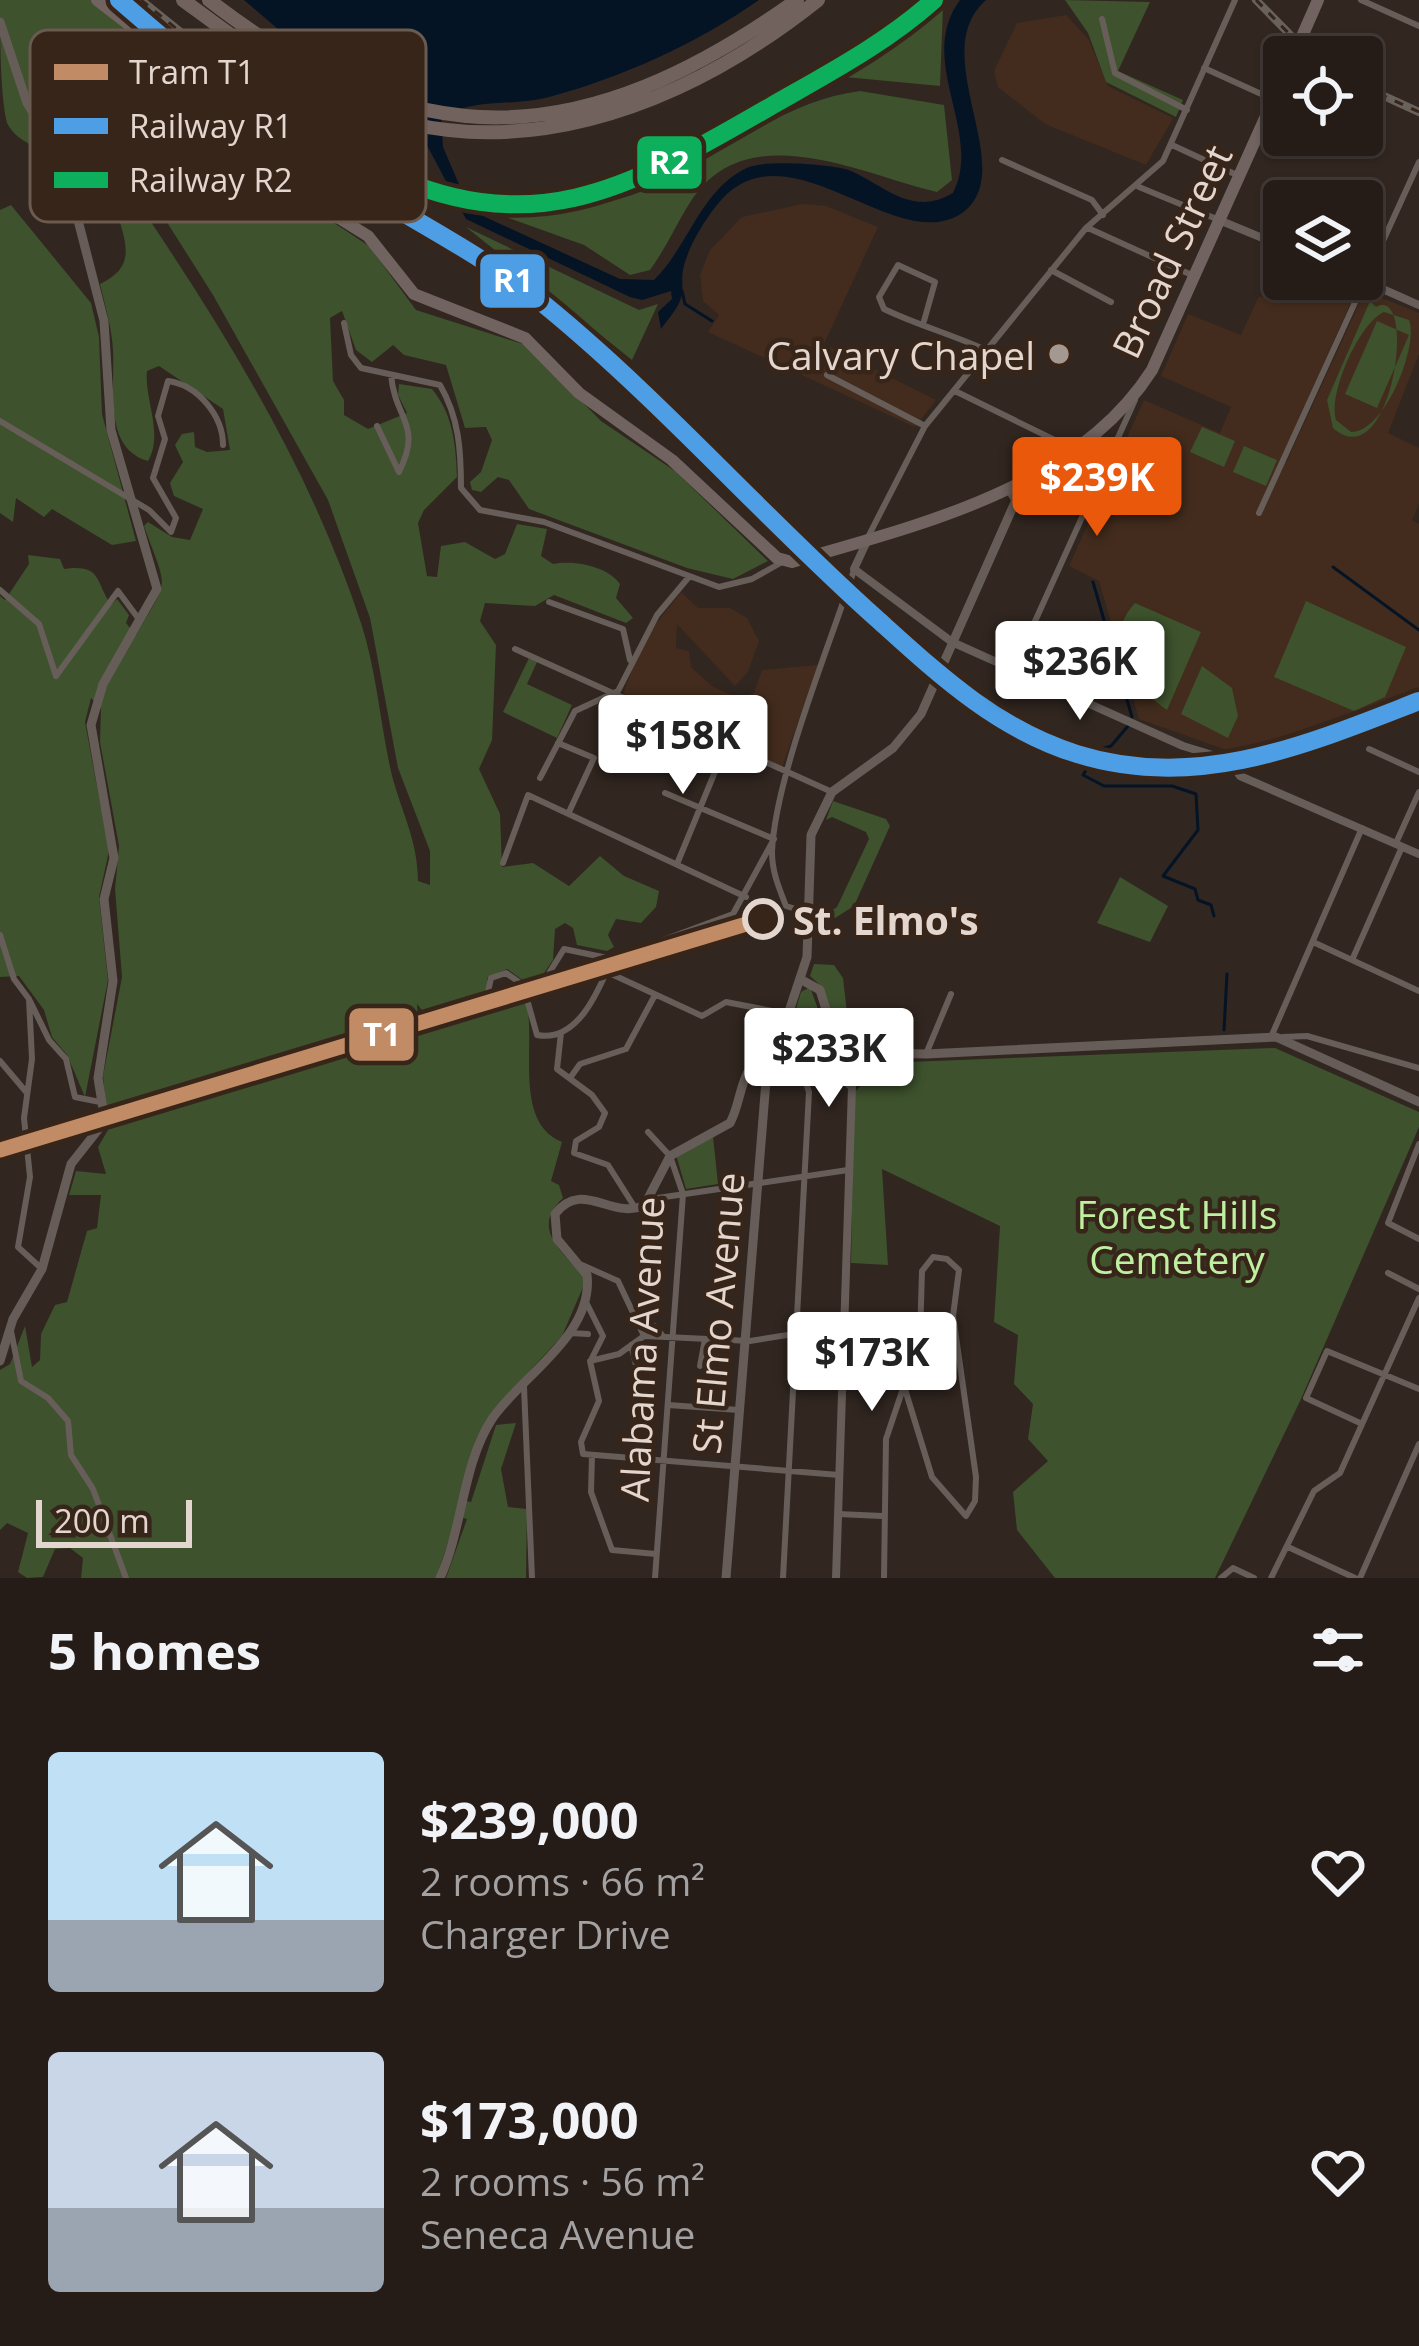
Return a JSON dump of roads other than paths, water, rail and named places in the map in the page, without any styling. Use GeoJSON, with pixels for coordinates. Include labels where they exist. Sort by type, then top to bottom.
{"type":"FeatureCollection","features":[{"type":"Feature","properties":{"kind":"highway"},"geometry":{"type":"LineString","coordinates":[[183,0],[226,30]]}},
{"type":"Feature","properties":{"kind":"highway"},"geometry":{"type":"LineString","coordinates":[[209,0],[253,30]]}},
{"type":"Feature","properties":{"kind":"highway"},"geometry":{"type":"LineString","coordinates":[[426,111],[458,117],[539,116],[615,98],[734,44],[796,0]]}},
{"type":"Feature","properties":{"kind":"highway"},"geometry":{"type":"LineString","coordinates":[[426,127],[463,133],[543,130],[634,108],[738,58],[818,0]]}},
{"type":"Feature","properties":{"kind":"main road"},"geometry":{"type":"LineString","coordinates":[[97,0],[138,30]]}},
{"type":"Feature","properties":{"kind":"main road"},"geometry":{"type":"LineString","coordinates":[[1302,36],[1318,0]]}},
{"type":"Feature","properties":{"kind":"main road"},"geometry":{"type":"LineString","coordinates":[[0,22],[30,107]]}},
{"type":"Feature","properties":{"kind":"main road","name":"Broad Street"},"geometry":{"type":"LineString","coordinates":[[784,561],[1011,492],[1139,390],[1263,123]]}},
{"type":"Feature","properties":{"kind":"main road"},"geometry":{"type":"LineString","coordinates":[[0,1361],[9,1328],[42,1269],[71,1164],[99,1133],[98,1078],[113,982],[104,899],[114,858],[91,725],[99,694],[157,590],[109,418],[104,322],[79,222]]}},
{"type":"Feature","properties":{"kind":"main road"},"geometry":{"type":"LineString","coordinates":[[346,222],[368,236],[415,294],[525,338],[579,393],[671,460],[784,561]]}},
{"type":"Feature","properties":{"kind":"main road"},"geometry":{"type":"LineString","coordinates":[[440,1578],[484,1432],[568,1333],[585,1300],[588,1284],[582,1265],[554,1230],[554,1214],[562,1204],[581,1197],[618,1211],[636,1209],[651,1199],[670,1156],[730,1123],[740,1088],[755,1060],[773,1053],[808,956],[806,854],[832,792],[907,734],[1016,500],[1011,492]]}},
{"type":"Feature","properties":{"kind":"main road"},"geometry":{"type":"LineString","coordinates":[[800,979],[820,990],[849,1084]]}},
{"type":"Feature","properties":{"kind":"main road"},"geometry":{"type":"LineString","coordinates":[[838,1052],[853,1056],[926,1054],[1273,1037],[1419,1102]]}},
{"type":"Feature","properties":{"kind":"main road","name":"St Elmo Avenue"},"geometry":{"type":"LineString","coordinates":[[726,1578],[773,1053]]}},
{"type":"Feature","properties":{"kind":"street"},"geometry":{"type":"LineString","coordinates":[[523,985],[546,978],[564,950],[612,959],[724,920],[746,897],[774,838],[854,569],[925,426],[1086,228],[1138,187],[1172,145],[1235,0]]}},
{"type":"Feature","properties":{"kind":"street"},"geometry":{"type":"LineString","coordinates":[[1361,0],[1419,26]]}},
{"type":"Feature","properties":{"kind":"street"},"geometry":{"type":"LineString","coordinates":[[1102,19],[1115,73],[1187,110]]}},
{"type":"Feature","properties":{"kind":"street"},"geometry":{"type":"LineString","coordinates":[[1204,68],[1263,94]]}},
{"type":"Feature","properties":{"kind":"street"},"geometry":{"type":"LineString","coordinates":[[1172,145],[1239,176]]}},
{"type":"Feature","properties":{"kind":"street"},"geometry":{"type":"LineString","coordinates":[[1002,160],[1092,200],[1103,215]]}},
{"type":"Feature","properties":{"kind":"street"},"geometry":{"type":"LineString","coordinates":[[1383,237],[1419,162]]}},
{"type":"Feature","properties":{"kind":"street"},"geometry":{"type":"LineString","coordinates":[[1138,187],[1263,238]]}},
{"type":"Feature","properties":{"kind":"street"},"geometry":{"type":"LineString","coordinates":[[1086,228],[1194,276]]}},
{"type":"Feature","properties":{"kind":"street"},"geometry":{"type":"LineString","coordinates":[[924,321],[935,282],[905,266],[892,269],[880,304],[910,322],[924,321],[986,350]]}},
{"type":"Feature","properties":{"kind":"street"},"geometry":{"type":"LineString","coordinates":[[1051,270],[1111,302]]}},
{"type":"Feature","properties":{"kind":"street"},"geometry":{"type":"LineString","coordinates":[[1383,289],[1419,305]]}},
{"type":"Feature","properties":{"kind":"street"},"geometry":{"type":"LineString","coordinates":[[1259,513],[1353,300]]}},
{"type":"Feature","properties":{"kind":"street"},"geometry":{"type":"LineString","coordinates":[[344,323],[354,362],[392,376],[440,385],[453,408],[462,456],[460,488],[480,509],[544,522],[688,578],[731,586],[784,561]]}},
{"type":"Feature","properties":{"kind":"street"},"geometry":{"type":"LineString","coordinates":[[827,375],[925,426]]}},
{"type":"Feature","properties":{"kind":"street"},"geometry":{"type":"LineString","coordinates":[[376,426],[399,472],[411,447],[411,432],[393,398],[392,376]]}},
{"type":"Feature","properties":{"kind":"street"},"geometry":{"type":"LineString","coordinates":[[0,422],[130,499],[164,528],[174,528],[176,518],[153,478],[165,439],[158,416],[168,381],[179,383],[215,412],[223,425],[223,445]]}},
{"type":"Feature","properties":{"kind":"street"},"geometry":{"type":"LineString","coordinates":[[1013,670],[1139,390]]}},
{"type":"Feature","properties":{"kind":"street"},"geometry":{"type":"LineString","coordinates":[[954,391],[1070,448]]}},
{"type":"Feature","properties":{"kind":"street"},"geometry":{"type":"LineString","coordinates":[[854,569],[952,641],[1183,746],[1223,758],[1240,776],[1419,854]]}},
{"type":"Feature","properties":{"kind":"street"},"geometry":{"type":"LineString","coordinates":[[540,778],[575,711],[618,691],[630,660],[665,603],[688,578]]}},
{"type":"Feature","properties":{"kind":"street"},"geometry":{"type":"LineString","coordinates":[[0,590],[39,624],[56,676],[118,591],[138,618]]}},
{"type":"Feature","properties":{"kind":"street"},"geometry":{"type":"LineString","coordinates":[[549,602],[623,629],[630,660]]}},
{"type":"Feature","properties":{"kind":"street"},"geometry":{"type":"LineString","coordinates":[[515,649],[832,792]]}},
{"type":"Feature","properties":{"kind":"street"},"geometry":{"type":"LineString","coordinates":[[558,743],[594,758],[568,813]]}},
{"type":"Feature","properties":{"kind":"street"},"geometry":{"type":"LineString","coordinates":[[677,864],[726,745]]}},
{"type":"Feature","properties":{"kind":"street"},"geometry":{"type":"LineString","coordinates":[[1369,748],[1419,772]]}},
{"type":"Feature","properties":{"kind":"street"},"geometry":{"type":"LineString","coordinates":[[1352,960],[1419,792]]}},
{"type":"Feature","properties":{"kind":"street"},"geometry":{"type":"LineString","coordinates":[[665,794],[774,838]]}},
{"type":"Feature","properties":{"kind":"street"},"geometry":{"type":"LineString","coordinates":[[502,863],[528,795],[746,897]]}},
{"type":"Feature","properties":{"kind":"street"},"geometry":{"type":"LineString","coordinates":[[1362,828],[1273,1037],[1307,1036],[1419,1068]]}},
{"type":"Feature","properties":{"kind":"street"},"geometry":{"type":"LineString","coordinates":[[774,838],[773,872],[786,906],[808,914]]}},
{"type":"Feature","properties":{"kind":"street"},"geometry":{"type":"LineString","coordinates":[[0,935],[14,979],[49,1040],[66,1059],[75,1097],[101,1107]]}},
{"type":"Feature","properties":{"kind":"street"},"geometry":{"type":"LineString","coordinates":[[1312,942],[1419,991]]}},
{"type":"Feature","properties":{"kind":"street"},"geometry":{"type":"LineString","coordinates":[[488,992],[491,978],[506,973],[523,985],[537,1035],[562,1030],[588,1011],[612,959]]}},
{"type":"Feature","properties":{"kind":"street"},"geometry":{"type":"LineString","coordinates":[[607,972],[703,1016],[726,1001],[786,1018],[808,1092],[783,1578]]}},
{"type":"Feature","properties":{"kind":"street"},"geometry":{"type":"LineString","coordinates":[[570,1078],[580,1064],[626,1049],[655,994]]}},
{"type":"Feature","properties":{"kind":"street"},"geometry":{"type":"LineString","coordinates":[[926,1054],[951,994]]}},
{"type":"Feature","properties":{"kind":"street"},"geometry":{"type":"LineString","coordinates":[[29,999],[30,1177],[18,1247],[42,1269]]}},
{"type":"Feature","properties":{"kind":"street"},"geometry":{"type":"LineString","coordinates":[[562,1030],[557,1069],[599,1102],[604,1114],[599,1127],[576,1141],[574,1154],[608,1165],[636,1209]]}},
{"type":"Feature","properties":{"kind":"street"},"geometry":{"type":"LineString","coordinates":[[836,1578],[853,1056]]}},
{"type":"Feature","properties":{"kind":"street"},"geometry":{"type":"LineString","coordinates":[[0,1061],[27,1093]]}},
{"type":"Feature","properties":{"kind":"street","name":"Alabama Avenue"},"geometry":{"type":"LineString","coordinates":[[648,1132],[670,1156],[683,1194],[655,1578]]}},
{"type":"Feature","properties":{"kind":"street"},"geometry":{"type":"LineString","coordinates":[[1419,1144],[1388,1223],[1419,1239]]}},
{"type":"Feature","properties":{"kind":"street"},"geometry":{"type":"LineString","coordinates":[[651,1199],[848,1170]]}},
{"type":"Feature","properties":{"kind":"street"},"geometry":{"type":"LineString","coordinates":[[884,1578],[886,1438],[920,1338],[926,1260],[947,1259],[959,1270],[953,1316],[977,1490],[966,1516],[932,1477],[904,1386]]}},
{"type":"Feature","properties":{"kind":"street"},"geometry":{"type":"LineString","coordinates":[[582,1265],[618,1282],[644,1336]]}},
{"type":"Feature","properties":{"kind":"street"},"geometry":{"type":"LineString","coordinates":[[1271,1578],[1315,1491],[1340,1473],[1419,1294],[1388,1273]]}},
{"type":"Feature","properties":{"kind":"street"},"geometry":{"type":"LineString","coordinates":[[585,1300],[603,1336],[590,1361],[599,1401],[581,1442],[583,1454],[838,1475]]}},
{"type":"Feature","properties":{"kind":"street"},"geometry":{"type":"LineString","coordinates":[[654,1326],[662,1335]]}},
{"type":"Feature","properties":{"kind":"street"},"geometry":{"type":"LineString","coordinates":[[590,1361],[632,1346],[644,1336],[745,1341],[844,1326]]}},
{"type":"Feature","properties":{"kind":"street"},"geometry":{"type":"LineString","coordinates":[[9,1328],[21,1381],[48,1398],[68,1421],[71,1455],[93,1489],[126,1578]]}},
{"type":"Feature","properties":{"kind":"street"},"geometry":{"type":"LineString","coordinates":[[568,1333],[588,1334]]}},
{"type":"Feature","properties":{"kind":"street"},"geometry":{"type":"LineString","coordinates":[[700,1366],[705,1339]]}},
{"type":"Feature","properties":{"kind":"street"},"geometry":{"type":"LineString","coordinates":[[632,1346],[636,1365]]}},
{"type":"Feature","properties":{"kind":"street"},"geometry":{"type":"LineString","coordinates":[[1361,1424],[1304,1393],[1327,1352],[1419,1390]]}},
{"type":"Feature","properties":{"kind":"street"},"geometry":{"type":"LineString","coordinates":[[524,1383],[532,1578]]}},
{"type":"Feature","properties":{"kind":"street"},"geometry":{"type":"LineString","coordinates":[[668,1405],[739,1410]]}},
{"type":"Feature","properties":{"kind":"street"},"geometry":{"type":"LineString","coordinates":[[1287,1546],[1358,1578],[1419,1444]]}},
{"type":"Feature","properties":{"kind":"street"},"geometry":{"type":"LineString","coordinates":[[592,1455],[591,1492],[612,1550],[656,1554]]}},
{"type":"Feature","properties":{"kind":"street"},"geometry":{"type":"LineString","coordinates":[[838,1514],[882,1516]]}},
{"type":"Feature","properties":{"kind":"street"},"geometry":{"type":"LineString","coordinates":[[1221,1578],[1233,1568],[1255,1578]]}},
{"type":"Feature","properties":{"kind":"water"},"geometry":{"type":"Polygon","coordinates":[[[244,0],[759,0],[684,45],[604,80],[549,97],[468,107],[441,117],[443,147],[470,210],[620,279],[654,280],[707,203],[749,167],[784,163],[842,169],[912,201],[938,200],[953,193],[961,146],[946,72],[948,23],[960,0],[986,0],[969,23],[964,51],[980,143],[982,172],[977,196],[959,215],[933,222],[874,208],[810,182],[779,176],[750,180],[723,198],[698,232],[685,261],[680,302],[661,329],[658,312],[672,299],[671,291],[642,300],[630,297],[466,219],[426,143],[426,30],[279,30],[244,0]]]}},
{"type":"Feature","properties":{"kind":"waterway"},"geometry":{"type":"LineString","coordinates":[[682,291],[685,304],[712,321]]}},
{"type":"Feature","properties":{"kind":"waterway"},"geometry":{"type":"LineString","coordinates":[[1333,567],[1419,630]]}},
{"type":"Feature","properties":{"kind":"waterway"},"geometry":{"type":"LineString","coordinates":[[1093,582],[1132,717]]}},
{"type":"Feature","properties":{"kind":"waterway"},"geometry":{"type":"LineString","coordinates":[[1098,750],[1111,746],[1128,726]]}},
{"type":"Feature","properties":{"kind":"waterway"},"geometry":{"type":"LineString","coordinates":[[1089,765],[1083,775],[1104,786],[1172,786],[1196,794],[1198,830],[1163,876],[1195,889],[1198,900],[1211,905],[1214,916]]}},
{"type":"Feature","properties":{"kind":"waterway"},"geometry":{"type":"LineString","coordinates":[[1224,1030],[1227,974]]}},
{"type":"Feature","properties":{"kind":"railway"},"geometry":{"type":"LineString","coordinates":[[141,0],[179,30]]}},
{"type":"Feature","properties":{"kind":"railway"},"geometry":{"type":"LineString","coordinates":[[426,186],[479,200],[544,203],[628,184],[841,67],[934,0]]}},
{"type":"Feature","properties":{"kind":"railway"},"geometry":{"type":"LineString","coordinates":[[1256,0],[1291,36]]}},
{"type":"Feature","properties":{"kind":"railway"},"geometry":{"type":"LineString","coordinates":[[1383,96],[1419,112]]}},
{"type":"Feature","properties":{"kind":"railway"},"geometry":{"type":"LineString","coordinates":[[423,222],[463,244],[545,305],[813,562],[950,685],[1019,731],[1115,763],[1214,767],[1299,747],[1419,701]]}},
{"type":"Feature","properties":{"kind":"railway"},"geometry":{"type":"LineString","coordinates":[[194,1091],[280,1065]]}},
{"type":"Feature","properties":{"kind":"tram line","name":"T1"},"geometry":{"type":"LineString","coordinates":[[0,1150],[763,919]]}},
{"type":"Feature","properties":{"kind":"rail line","name":"R1"},"geometry":{"type":"LineString","coordinates":[[119,0],[155,30]]}},
{"type":"Feature","properties":{"kind":"rail line","name":"R2"},"geometry":{"type":"LineString","coordinates":[[426,189],[482,202],[532,204],[580,197],[626,182],[673,161],[856,57],[934,0]]}},
{"type":"Feature","properties":{"kind":"rail line","name":"R1"},"geometry":{"type":"LineString","coordinates":[[419,222],[546,306],[631,381],[899,639],[945,679],[1020,730],[1077,754],[1122,764],[1209,765],[1294,747],[1419,701]]}},
{"type":"Feature","properties":{"kind":"place","name":"Calvary Chapel"},"geometry":{"type":"Point","coordinates":[1059,354]}},
{"type":"Feature","properties":{"kind":"place","name":"St. Elmo's"},"geometry":{"type":"Point","coordinates":[763,919]}},
{"type":"Feature","properties":{"kind":"park label","name":"Forest Hills Cemetery"},"geometry":{"type":"Point","coordinates":[1177,1236]}}]}
